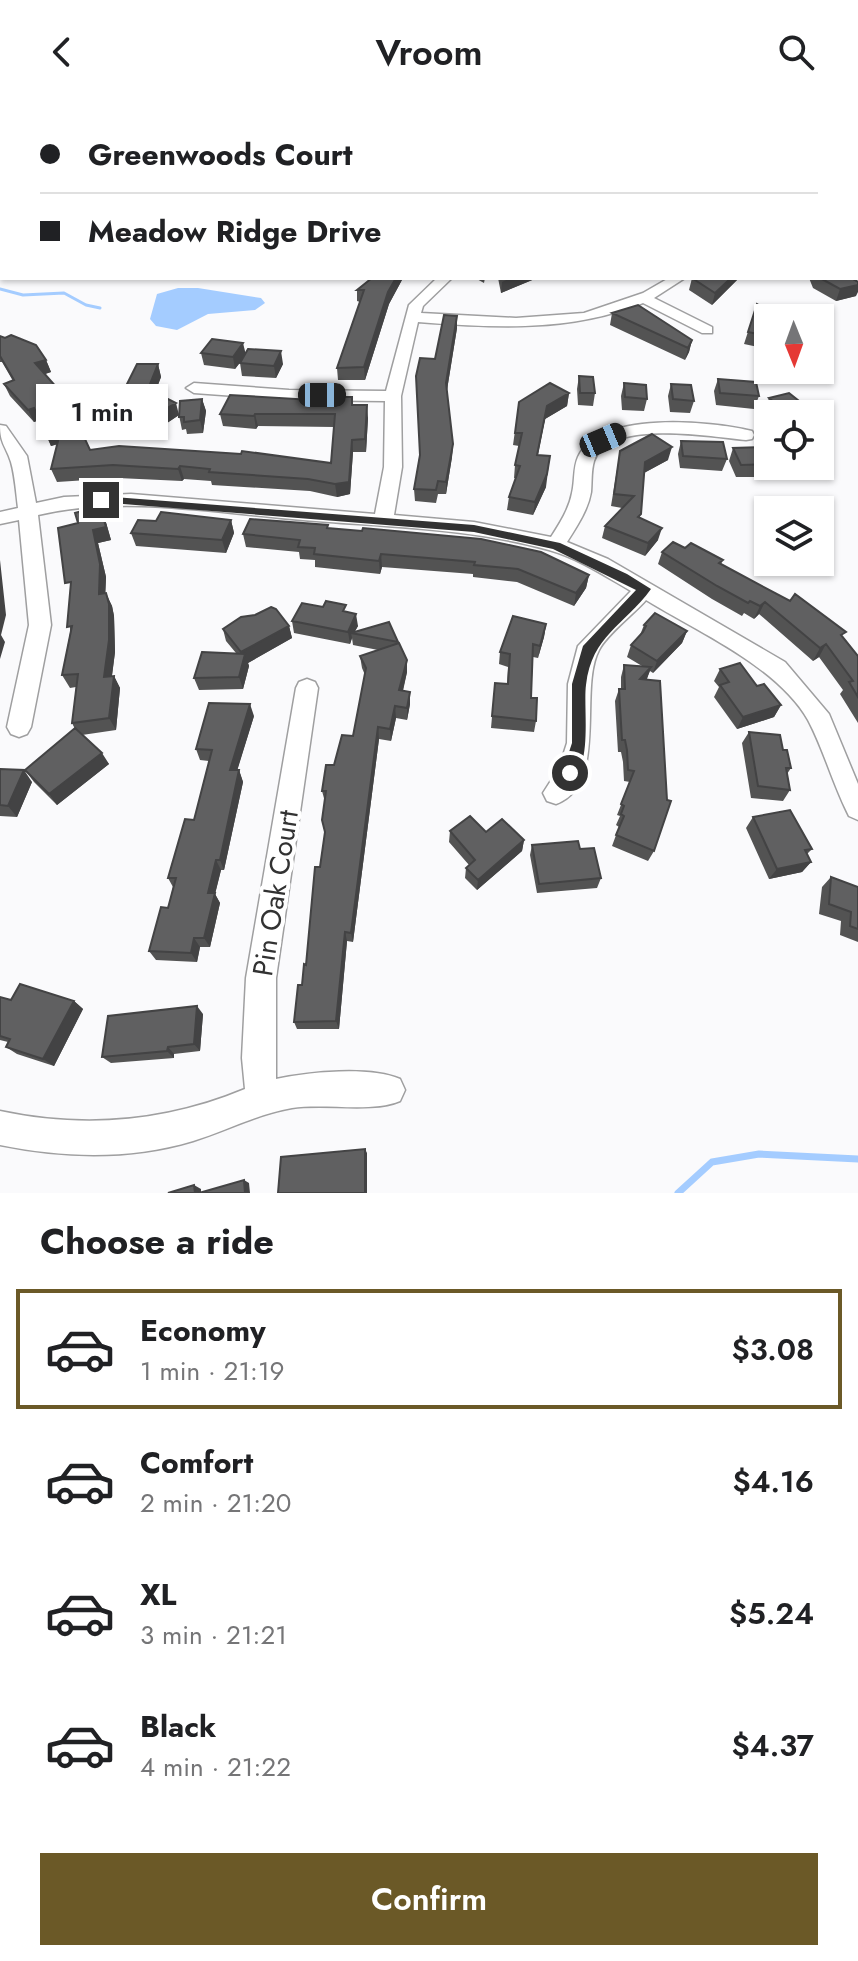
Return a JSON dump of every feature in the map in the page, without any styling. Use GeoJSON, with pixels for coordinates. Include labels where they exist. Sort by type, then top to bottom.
{"type":"FeatureCollection","features":[{"type":"Feature","properties":{"kind":"street"},"geometry":{"type":"LineString","coordinates":[[383,521],[393,467],[393,396],[416,305],[443,280]]}},
{"type":"Feature","properties":{"kind":"street"},"geometry":{"type":"LineString","coordinates":[[413,317],[546,323],[597,313],[644,298],[675,280]]}},
{"type":"Feature","properties":{"kind":"street"},"geometry":{"type":"LineString","coordinates":[[644,298],[707,330]]}},
{"type":"Feature","properties":{"kind":"street"},"geometry":{"type":"LineString","coordinates":[[194,388],[278,394],[393,396]]}},
{"type":"Feature","properties":{"kind":"street"},"geometry":{"type":"LineString","coordinates":[[556,545],[578,506],[590,449],[603,440],[618,433],[651,428],[746,435]]}},
{"type":"Feature","properties":{"kind":"street"},"geometry":{"type":"LineString","coordinates":[[0,430],[18,456],[28,510],[40,625],[19,727]]}},
{"type":"Feature","properties":{"kind":"street"},"geometry":{"type":"LineString","coordinates":[[0,518],[64,503],[131,500],[474,528],[556,545],[601,564],[645,589],[788,678],[817,714],[858,808]]}},
{"type":"Feature","properties":{"kind":"street"},"geometry":{"type":"LineString","coordinates":[[556,793],[570,773],[579,743],[579,684],[589,646],[645,589]]}},
{"type":"Feature","properties":{"kind":"street","name":"Pin Oak Court"},"geometry":{"type":"LineString","coordinates":[[262,1099],[258,1058],[261,978],[307,688]]}},
{"type":"Feature","properties":{"kind":"street"},"geometry":{"type":"LineString","coordinates":[[0,1128],[52,1138],[121,1137],[215,1118],[262,1099],[303,1091],[389,1090]]}},
{"type":"Feature","properties":{"kind":"water"},"geometry":{"type":"Polygon","coordinates":[[[178,288],[261,298],[265,303],[255,310],[208,314],[177,330],[156,326],[150,319],[157,294],[178,288]]]}},
{"type":"Feature","properties":{"kind":"building"},"geometry":{"type":"Polygon","coordinates":[[[370,280],[395,280],[388,292],[364,367],[337,368],[364,290],[357,290],[370,280]]]}},
{"type":"Feature","properties":{"kind":"building"},"geometry":{"type":"Polygon","coordinates":[[[695,280],[729,280],[715,293],[695,280]]]}},
{"type":"Feature","properties":{"kind":"building"},"geometry":{"type":"Polygon","coordinates":[[[824,280],[858,282],[858,285],[840,289],[824,280]]]}},
{"type":"Feature","properties":{"kind":"building"},"geometry":{"type":"Polygon","coordinates":[[[638,305],[692,340],[688,348],[612,313],[638,305]]]}},
{"type":"Feature","properties":{"kind":"building"},"geometry":{"type":"Polygon","coordinates":[[[754,313],[754,333],[748,332],[754,313]]]}},
{"type":"Feature","properties":{"kind":"building"},"geometry":{"type":"Polygon","coordinates":[[[444,315],[457,316],[446,383],[453,444],[446,482],[438,481],[436,490],[414,489],[420,455],[416,376],[420,358],[435,359],[444,315]]]}},
{"type":"Feature","properties":{"kind":"building"},"geometry":{"type":"Polygon","coordinates":[[[11,335],[36,345],[46,360],[35,363],[66,398],[90,450],[119,446],[241,454],[242,451],[331,463],[335,414],[220,414],[230,395],[329,401],[330,397],[352,397],[352,405],[367,405],[365,439],[352,440],[349,482],[335,484],[308,479],[209,472],[210,469],[180,466],[178,469],[113,465],[51,469],[61,429],[46,433],[34,408],[28,410],[4,384],[14,380],[0,356],[0,336],[5,338],[11,335]]]}},
{"type":"Feature","properties":{"kind":"building"},"geometry":{"type":"Polygon","coordinates":[[[212,339],[243,343],[233,357],[201,353],[212,339]]]}},
{"type":"Feature","properties":{"kind":"building"},"geometry":{"type":"Polygon","coordinates":[[[248,349],[281,351],[274,366],[240,363],[248,349]]]}},
{"type":"Feature","properties":{"kind":"building"},"geometry":{"type":"Polygon","coordinates":[[[137,364],[158,364],[148,389],[176,403],[160,412],[151,408],[144,412],[119,400],[137,364]]]}},
{"type":"Feature","properties":{"kind":"building"},"geometry":{"type":"Polygon","coordinates":[[[579,376],[593,377],[595,393],[580,393],[579,376]]]}},
{"type":"Feature","properties":{"kind":"building"},"geometry":{"type":"Polygon","coordinates":[[[718,379],[754,382],[759,396],[720,393],[718,379]]]}},
{"type":"Feature","properties":{"kind":"building"},"geometry":{"type":"Polygon","coordinates":[[[550,383],[569,393],[547,406],[537,455],[550,456],[547,474],[535,502],[509,497],[520,466],[515,465],[522,433],[515,433],[519,402],[550,383]]]}},
{"type":"Feature","properties":{"kind":"building"},"geometry":{"type":"Polygon","coordinates":[[[624,383],[646,385],[647,399],[625,397],[624,383]]]}},
{"type":"Feature","properties":{"kind":"building"},"geometry":{"type":"Polygon","coordinates":[[[671,384],[691,385],[694,401],[673,399],[671,384]]]}},
{"type":"Feature","properties":{"kind":"building"},"geometry":{"type":"Polygon","coordinates":[[[789,393],[798,400],[771,400],[769,398],[789,393]]]}},
{"type":"Feature","properties":{"kind":"building"},"geometry":{"type":"Polygon","coordinates":[[[202,399],[200,420],[184,422],[184,417],[179,417],[180,401],[202,399]]]}},
{"type":"Feature","properties":{"kind":"building"},"geometry":{"type":"Polygon","coordinates":[[[652,434],[672,447],[645,462],[641,514],[638,517],[662,528],[648,543],[605,526],[634,496],[614,494],[620,451],[652,434]]]}},
{"type":"Feature","properties":{"kind":"building"},"geometry":{"type":"Polygon","coordinates":[[[681,441],[723,442],[727,459],[683,456],[681,441]]]}},
{"type":"Feature","properties":{"kind":"building"},"geometry":{"type":"Polygon","coordinates":[[[754,447],[754,465],[741,465],[733,448],[754,447]]]}},
{"type":"Feature","properties":{"kind":"building"},"geometry":{"type":"Polygon","coordinates":[[[100,506],[106,527],[93,530],[100,564],[99,594],[106,593],[109,604],[109,640],[104,677],[114,676],[109,718],[72,723],[78,674],[62,675],[72,626],[67,627],[71,582],[65,583],[58,528],[78,523],[75,513],[100,506]]]}},
{"type":"Feature","properties":{"kind":"building"},"geometry":{"type":"Polygon","coordinates":[[[161,512],[231,520],[222,540],[131,533],[138,520],[156,521],[161,512]]]}},
{"type":"Feature","properties":{"kind":"building"},"geometry":{"type":"Polygon","coordinates":[[[250,519],[481,539],[541,552],[589,575],[576,593],[518,569],[474,565],[475,562],[381,554],[379,561],[314,554],[315,548],[298,547],[300,540],[243,534],[250,519]]]}},
{"type":"Feature","properties":{"kind":"building"},"geometry":{"type":"Polygon","coordinates":[[[673,542],[685,548],[691,543],[723,560],[719,563],[790,601],[795,594],[846,632],[841,635],[858,656],[858,697],[849,682],[853,681],[826,644],[820,648],[765,602],[760,606],[750,601],[748,603],[662,552],[673,542]]]}},
{"type":"Feature","properties":{"kind":"building"},"geometry":{"type":"Polygon","coordinates":[[[326,601],[346,605],[343,611],[356,614],[348,632],[292,621],[302,603],[323,607],[326,601]]]}},
{"type":"Feature","properties":{"kind":"building"},"geometry":{"type":"Polygon","coordinates":[[[271,607],[289,626],[241,652],[223,629],[241,617],[255,615],[271,607]]]}},
{"type":"Feature","properties":{"kind":"building"},"geometry":{"type":"Polygon","coordinates":[[[655,613],[687,631],[657,661],[631,645],[655,613]]]}},
{"type":"Feature","properties":{"kind":"building"},"geometry":{"type":"Polygon","coordinates":[[[513,616],[546,624],[540,646],[533,644],[531,698],[537,698],[536,721],[492,716],[495,683],[508,684],[510,654],[500,652],[513,616]]]}},
{"type":"Feature","properties":{"kind":"building"},"geometry":{"type":"Polygon","coordinates":[[[389,622],[398,642],[351,633],[389,622]]]}},
{"type":"Feature","properties":{"kind":"building"},"geometry":{"type":"Polygon","coordinates":[[[399,643],[407,660],[399,690],[410,692],[407,708],[395,706],[390,729],[378,727],[351,933],[345,932],[336,1021],[294,1022],[298,985],[302,985],[306,965],[315,867],[320,867],[325,832],[322,820],[326,791],[322,791],[326,765],[334,765],[342,735],[353,736],[366,668],[360,656],[399,643]]]}},
{"type":"Feature","properties":{"kind":"building"},"geometry":{"type":"Polygon","coordinates":[[[202,652],[245,654],[239,677],[194,678],[202,652]]]}},
{"type":"Feature","properties":{"kind":"building"},"geometry":{"type":"Polygon","coordinates":[[[740,663],[757,686],[764,684],[781,705],[743,717],[720,685],[729,682],[720,669],[740,663]]]}},
{"type":"Feature","properties":{"kind":"building"},"geometry":{"type":"Polygon","coordinates":[[[624,665],[651,667],[640,679],[660,681],[667,800],[671,801],[654,851],[616,835],[624,816],[621,814],[624,806],[621,804],[634,771],[628,770],[625,740],[622,740],[619,689],[625,689],[624,665]]]}},
{"type":"Feature","properties":{"kind":"building"},"geometry":{"type":"Polygon","coordinates":[[[209,703],[250,704],[230,770],[239,770],[220,860],[216,860],[208,893],[215,893],[204,938],[194,938],[191,953],[149,951],[161,907],[168,908],[176,878],[168,878],[185,819],[194,820],[212,750],[196,749],[209,703]]]}},
{"type":"Feature","properties":{"kind":"building"},"geometry":{"type":"Polygon","coordinates":[[[75,728],[102,753],[49,794],[25,770],[75,728]]]}},
{"type":"Feature","properties":{"kind":"building"},"geometry":{"type":"Polygon","coordinates":[[[749,732],[780,735],[791,768],[786,768],[790,790],[758,786],[749,732]]]}},
{"type":"Feature","properties":{"kind":"building"},"geometry":{"type":"Polygon","coordinates":[[[0,769],[24,770],[8,806],[0,805],[0,769]]]}},
{"type":"Feature","properties":{"kind":"building"},"geometry":{"type":"Polygon","coordinates":[[[790,810],[812,849],[805,850],[811,862],[777,869],[753,817],[790,810]]]}},
{"type":"Feature","properties":{"kind":"building"},"geometry":{"type":"Polygon","coordinates":[[[470,816],[486,832],[502,819],[524,840],[478,880],[466,868],[475,860],[450,831],[470,816]]]}},
{"type":"Feature","properties":{"kind":"building"},"geometry":{"type":"Polygon","coordinates":[[[578,841],[580,849],[594,848],[601,878],[539,884],[532,845],[578,841]]]}},
{"type":"Feature","properties":{"kind":"building"},"geometry":{"type":"Polygon","coordinates":[[[831,877],[858,887],[858,929],[850,926],[851,912],[829,904],[831,877]]]}},
{"type":"Feature","properties":{"kind":"building"},"geometry":{"type":"Polygon","coordinates":[[[20,984],[74,1001],[43,1059],[6,1047],[10,1039],[0,1036],[0,997],[11,1000],[20,984]]]}},
{"type":"Feature","properties":{"kind":"building"},"geometry":{"type":"Polygon","coordinates":[[[197,1006],[194,1044],[168,1047],[167,1051],[102,1057],[108,1016],[197,1006]]]}},
{"type":"Feature","properties":{"kind":"building"},"geometry":{"type":"Polygon","coordinates":[[[365,1149],[365,1193],[278,1193],[281,1157],[365,1149]]]}},
{"type":"Feature","properties":{"kind":"building"},"geometry":{"type":"Polygon","coordinates":[[[244,1180],[245,1193],[199,1193],[244,1180]]]}},
{"type":"Feature","properties":{"kind":"building"},"geometry":{"type":"Polygon","coordinates":[[[194,1185],[195,1193],[168,1193],[194,1185]]]}},
{"type":"Feature","properties":{"kind":"waterway"},"geometry":{"type":"LineString","coordinates":[[0,289],[23,295],[64,293],[86,305],[100,308]]}},
{"type":"Feature","properties":{"kind":"waterway"},"geometry":{"type":"LineString","coordinates":[[678,1193],[712,1162],[759,1154],[858,1159]]}},
{"type":"Feature","properties":{"kind":"route"},"geometry":{"type":"LineString","coordinates":[[101,500],[147,501],[474,528],[556,545],[601,564],[645,589],[589,646],[579,684],[579,743],[570,773]]}}]}
